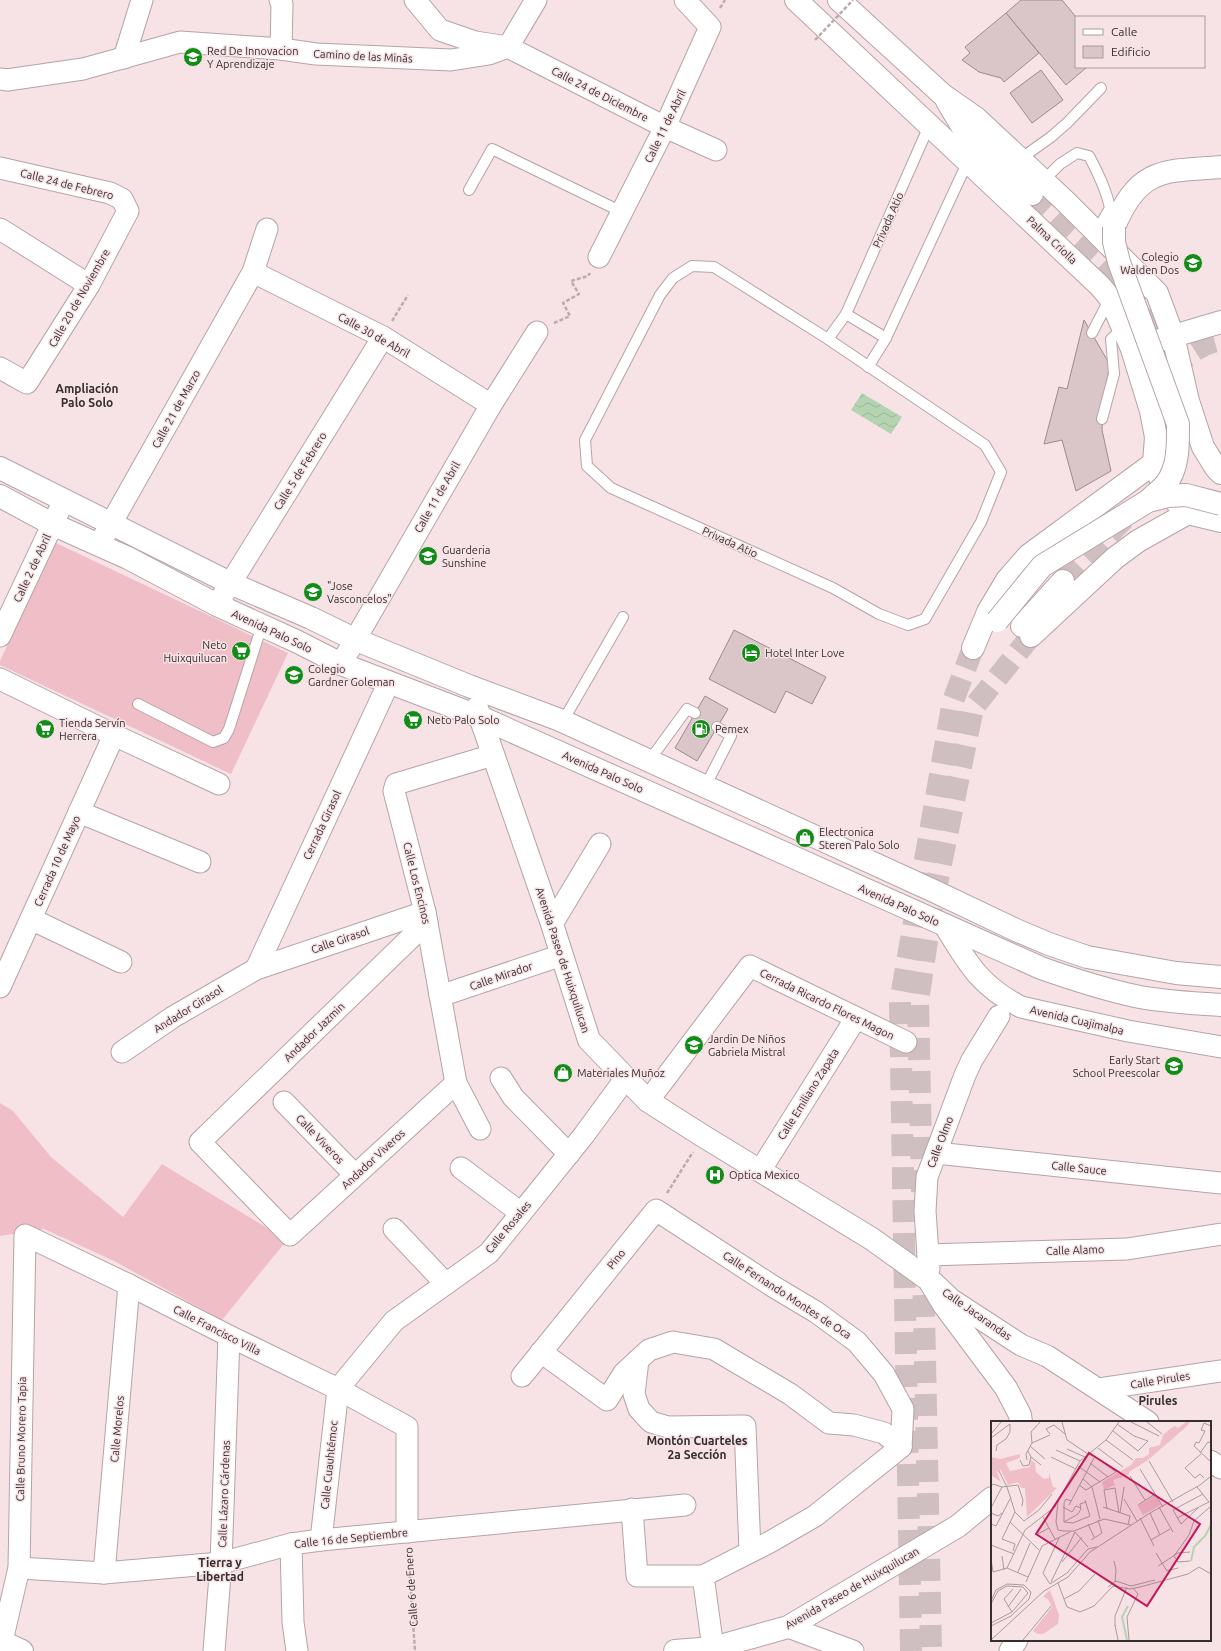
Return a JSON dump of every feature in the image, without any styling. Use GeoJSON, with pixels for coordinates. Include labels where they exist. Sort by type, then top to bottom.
{"type":"FeatureCollection","features":[{"type":"Feature","properties":{"kind":"main road","name":"Palma Criolla"},"geometry":{"type":"LineString","coordinates":[[796,0],[1100,286],[1110,298],[1124,328],[1135,358],[1151,411],[1156,437],[1154,463],[1166,492],[1188,513]]}},
{"type":"Feature","properties":{"kind":"main road"},"geometry":{"type":"LineString","coordinates":[[839,0],[943,95],[976,118],[1020,159],[1038,188]]}},
{"type":"Feature","properties":{"kind":"main road"},"geometry":{"type":"LineString","coordinates":[[943,95],[964,131],[1096,232],[1157,293],[1177,353],[1188,401],[1203,447],[1216,468],[1221,473]]}},
{"type":"Feature","properties":{"kind":"main road"},"geometry":{"type":"LineString","coordinates":[[1154,463],[1029,555],[1007,580],[988,612],[973,648],[1042,566],[1148,501],[1166,485],[1172,474],[1178,450],[1178,424],[1120,262],[1114,242],[1114,227],[1120,213],[1133,193],[1157,174],[1170,171],[1221,167]]}},
{"type":"Feature","properties":{"kind":"main road"},"geometry":{"type":"LineString","coordinates":[[1177,353],[1218,323]]}},
{"type":"Feature","properties":{"kind":"main road"},"geometry":{"type":"LineString","coordinates":[[1135,358],[1185,352],[1191,341],[1218,323]]}},
{"type":"Feature","properties":{"kind":"main road"},"geometry":{"type":"LineString","coordinates":[[0,468],[230,583],[311,618],[354,639],[469,686],[563,721],[1018,931],[1067,951],[1087,957],[1176,973],[1221,977]]}},
{"type":"Feature","properties":{"kind":"main road"},"geometry":{"type":"LineString","coordinates":[[1148,501],[1168,496],[1186,495],[1221,504]]}},
{"type":"Feature","properties":{"kind":"main road","name":"Avenida Palo Solo"},"geometry":{"type":"LineString","coordinates":[[0,496],[52,524],[99,545],[217,605],[298,642],[341,664],[480,717],[1041,968],[1076,980],[1136,996],[1221,1005]]}},
{"type":"Feature","properties":{"kind":"main road"},"geometry":{"type":"LineString","coordinates":[[1063,581],[1024,634],[1115,558],[1138,542],[1188,513],[1221,521]]}},
{"type":"Feature","properties":{"kind":"main road","name":"Avenida Paseo de Huixquilucan"},"geometry":{"type":"LineString","coordinates":[[469,686],[552,924],[588,1040],[648,1101],[872,1239],[929,1280],[944,1305],[1006,1388],[1020,1415],[1021,1421]]}},
{"type":"Feature","properties":{"kind":"main road"},"geometry":{"type":"LineString","coordinates":[[758,842],[770,816]]}},
{"type":"Feature","properties":{"kind":"main road","name":"Avenida Paseo de Huixquilucan"},"geometry":{"type":"LineString","coordinates":[[675,1651],[713,1648],[788,1628],[958,1526],[991,1499]]}},
{"type":"Feature","properties":{"kind":"main road"},"geometry":{"type":"LineString","coordinates":[[1,1641],[22,1651]]}},
{"type":"Feature","properties":{"kind":"street"},"geometry":{"type":"LineString","coordinates":[[124,58],[142,0]]}},
{"type":"Feature","properties":{"kind":"street"},"geometry":{"type":"LineString","coordinates":[[280,0],[282,4],[282,49]]}},
{"type":"Feature","properties":{"kind":"street","name":"Calle 24 de Diciembre"},"geometry":{"type":"LineString","coordinates":[[415,0],[440,30],[474,42],[508,47],[665,127],[716,150]]}},
{"type":"Feature","properties":{"kind":"street"},"geometry":{"type":"LineString","coordinates":[[508,47],[536,0]]}},
{"type":"Feature","properties":{"kind":"street","name":"Calle 11 de Abril"},"geometry":{"type":"LineString","coordinates":[[599,257],[665,127],[710,26],[684,0]]}},
{"type":"Feature","properties":{"kind":"street","name":"Camino de las Minãs"},"geometry":{"type":"LineString","coordinates":[[0,79],[7,80],[83,69],[180,42],[282,49],[316,54],[451,60],[490,54],[508,47]]}},
{"type":"Feature","properties":{"kind":"street","name":"Calle 24 de Febrero"},"geometry":{"type":"LineString","coordinates":[[0,168],[110,193],[122,199],[128,211]]}},
{"type":"Feature","properties":{"kind":"street","name":"Calle 20 de Noviembre"},"geometry":{"type":"LineString","coordinates":[[0,368],[27,384],[89,284],[128,211]]}},
{"type":"Feature","properties":{"kind":"street"},"geometry":{"type":"LineString","coordinates":[[0,229],[89,284]]}},
{"type":"Feature","properties":{"kind":"street","name":"Calle 21 de Marzo"},"geometry":{"type":"LineString","coordinates":[[99,545],[253,272],[267,229]]}},
{"type":"Feature","properties":{"kind":"street","name":"Calle 30 de Abril"},"geometry":{"type":"LineString","coordinates":[[253,272],[383,337],[491,405]]}},
{"type":"Feature","properties":{"kind":"street","name":"Calle 11 de Abril"},"geometry":{"type":"LineString","coordinates":[[341,664],[354,639],[491,405],[537,332]]}},
{"type":"Feature","properties":{"kind":"street","name":"Calle 5 de Febrero"},"geometry":{"type":"LineString","coordinates":[[217,605],[383,337]]}},
{"type":"Feature","properties":{"kind":"street","name":"Calle 2 de Abril"},"geometry":{"type":"LineString","coordinates":[[0,636],[64,500]]}},
{"type":"Feature","properties":{"kind":"street"},"geometry":{"type":"LineString","coordinates":[[0,679],[114,735],[219,784]]}},
{"type":"Feature","properties":{"kind":"street","name":"Cerrada Girasol"},"geometry":{"type":"LineString","coordinates":[[256,969],[389,682]]}},
{"type":"Feature","properties":{"kind":"street","name":"Cerrada 10 de Mayo"},"geometry":{"type":"LineString","coordinates":[[0,987],[114,735]]}},
{"type":"Feature","properties":{"kind":"street","name":"Calle Los Encinos"},"geometry":{"type":"LineString","coordinates":[[480,1129],[456,1083],[426,917],[394,786],[396,784],[493,755]]}},
{"type":"Feature","properties":{"kind":"street"},"geometry":{"type":"LineString","coordinates":[[79,812],[200,862]]}},
{"type":"Feature","properties":{"kind":"street"},"geometry":{"type":"LineString","coordinates":[[552,924],[600,844]]}},
{"type":"Feature","properties":{"kind":"street","name":"Calle Girasol"},"geometry":{"type":"LineString","coordinates":[[256,969],[426,917]]}},
{"type":"Feature","properties":{"kind":"street","name":"Andador Jazmin"},"geometry":{"type":"LineString","coordinates":[[290,1235],[200,1142],[426,917]]}},
{"type":"Feature","properties":{"kind":"street"},"geometry":{"type":"LineString","coordinates":[[31,919],[121,962]]}},
{"type":"Feature","properties":{"kind":"street","name":"Avenida Cuajimalpa"},"geometry":{"type":"LineString","coordinates":[[945,926],[969,965],[984,982],[1021,1007],[1128,1031],[1221,1047]]}},
{"type":"Feature","properties":{"kind":"street","name":"Calle Mirador"},"geometry":{"type":"LineString","coordinates":[[440,996],[562,955]]}},
{"type":"Feature","properties":{"kind":"street","name":"Cerrada Ricardo Flores Magon"},"geometry":{"type":"LineString","coordinates":[[648,1101],[750,966],[906,1042]]}},
{"type":"Feature","properties":{"kind":"street","name":"Andador Girasol"},"geometry":{"type":"LineString","coordinates":[[122,1052],[173,1017],[256,969]]}},
{"type":"Feature","properties":{"kind":"street","name":"Calle Olmo"},"geometry":{"type":"LineString","coordinates":[[929,1280],[925,1211],[927,1177],[972,1060],[999,1016]]}},
{"type":"Feature","properties":{"kind":"street","name":"Calle Emiliano Zapata"},"geometry":{"type":"LineString","coordinates":[[760,1171],[856,1018]]}},
{"type":"Feature","properties":{"kind":"street"},"geometry":{"type":"LineString","coordinates":[[501,1078],[513,1097],[569,1154]]}},
{"type":"Feature","properties":{"kind":"street","name":"Calle Rosales"},"geometry":{"type":"LineString","coordinates":[[338,1389],[394,1321],[489,1253],[569,1154],[625,1079]]}},
{"type":"Feature","properties":{"kind":"street","name":"Andador Viveros"},"geometry":{"type":"LineString","coordinates":[[290,1235],[456,1083]]}},
{"type":"Feature","properties":{"kind":"street","name":"Calle Viveros"},"geometry":{"type":"LineString","coordinates":[[284,1102],[355,1175]]}},
{"type":"Feature","properties":{"kind":"street","name":"Calle Sauce"},"geometry":{"type":"LineString","coordinates":[[936,1153],[1221,1183]]}},
{"type":"Feature","properties":{"kind":"street"},"geometry":{"type":"LineString","coordinates":[[461,1168],[521,1213]]}},
{"type":"Feature","properties":{"kind":"street","name":"Pino"},"geometry":{"type":"LineString","coordinates":[[522,1376],[656,1210]]}},
{"type":"Feature","properties":{"kind":"street","name":"Calle Fernando Montes de Oca"},"geometry":{"type":"LineString","coordinates":[[656,1210],[774,1287],[816,1312],[857,1342],[884,1374],[903,1409],[901,1447]]}},
{"type":"Feature","properties":{"kind":"street"},"geometry":{"type":"LineString","coordinates":[[394,1229],[446,1284]]}},
{"type":"Feature","properties":{"kind":"street","name":"Calle Alamo"},"geometry":{"type":"LineString","coordinates":[[928,1255],[1127,1249],[1221,1234]]}},
{"type":"Feature","properties":{"kind":"street","name":"Calle Francisco Villa"},"geometry":{"type":"LineString","coordinates":[[25,1236],[129,1285],[338,1389],[407,1427]]}},
{"type":"Feature","properties":{"kind":"street","name":"Calle Bruno Morero Tapia"},"geometry":{"type":"LineString","coordinates":[[1,1641],[19,1568],[25,1236]]}},
{"type":"Feature","properties":{"kind":"street","name":"Calle Jacarandas"},"geometry":{"type":"LineString","coordinates":[[929,1280],[952,1300],[1021,1345],[1047,1356],[1146,1421]]}},
{"type":"Feature","properties":{"kind":"street","name":"Calle Morelos"},"geometry":{"type":"LineString","coordinates":[[104,1573],[129,1285]]}},
{"type":"Feature","properties":{"kind":"street","name":"Calle Lázaro Cárdenas"},"geometry":{"type":"LineString","coordinates":[[214,1651],[221,1563],[229,1336]]}},
{"type":"Feature","properties":{"kind":"street"},"geometry":{"type":"LineString","coordinates":[[541,1352],[607,1400],[624,1373],[649,1350],[673,1342],[714,1349],[790,1394],[829,1423],[854,1425],[884,1433],[901,1447],[815,1516],[703,1576],[637,1576],[632,1509]]}},
{"type":"Feature","properties":{"kind":"street"},"geometry":{"type":"LineString","coordinates":[[638,1360],[634,1394],[638,1409],[651,1422],[668,1427],[745,1426],[750,1552]]}},
{"type":"Feature","properties":{"kind":"street","name":"Calle Pirules"},"geometry":{"type":"LineString","coordinates":[[1099,1389],[1221,1371]]}},
{"type":"Feature","properties":{"kind":"street","name":"Calle Cuauhtémoc"},"geometry":{"type":"LineString","coordinates":[[321,1540],[338,1389]]}},
{"type":"Feature","properties":{"kind":"street","name":"Calle 6 de Enero"},"geometry":{"type":"LineString","coordinates":[[407,1427],[407,1532]]}},
{"type":"Feature","properties":{"kind":"street"},"geometry":{"type":"LineString","coordinates":[[1211,1462],[1221,1468]]}},
{"type":"Feature","properties":{"kind":"street","name":"Calle 16 de Septiembre"},"geometry":{"type":"LineString","coordinates":[[19,1568],[104,1573],[221,1563],[291,1544],[321,1540],[685,1505]]}},
{"type":"Feature","properties":{"kind":"street"},"geometry":{"type":"LineString","coordinates":[[291,1544],[293,1622],[297,1651]]}},
{"type":"Feature","properties":{"kind":"street"},"geometry":{"type":"LineString","coordinates":[[703,1576],[713,1648]]}},
{"type":"Feature","properties":{"kind":"street"},"geometry":{"type":"LineString","coordinates":[[788,1628],[853,1651]]}},
{"type":"Feature","properties":{"kind":"street"},"geometry":{"type":"LineString","coordinates":[[1010,1651],[1016,1641]]}},
{"type":"Feature","properties":{"kind":"lane"},"geometry":{"type":"LineString","coordinates":[[1020,159],[1062,128],[1101,88]]}},
{"type":"Feature","properties":{"kind":"lane","name":"Privada Atio"},"geometry":{"type":"LineString","coordinates":[[828,339],[846,314],[929,126]]}},
{"type":"Feature","properties":{"kind":"lane"},"geometry":{"type":"LineString","coordinates":[[469,190],[492,149],[622,212]]}},
{"type":"Feature","properties":{"kind":"lane"},"geometry":{"type":"LineString","coordinates":[[1038,188],[1060,164],[1077,153],[1089,156],[1102,179],[1110,208],[1096,232]]}},
{"type":"Feature","properties":{"kind":"lane"},"geometry":{"type":"LineString","coordinates":[[868,367],[886,338],[968,161]]}},
{"type":"Feature","properties":{"kind":"lane","name":"Privada Atio"},"geometry":{"type":"LineString","coordinates":[[692,266],[714,267],[828,339],[985,445],[1001,472],[981,522],[925,619],[908,625],[880,614],[833,588],[611,488],[587,466],[585,440],[660,295],[673,278],[692,266]]}},
{"type":"Feature","properties":{"kind":"lane"},"geometry":{"type":"LineString","coordinates":[[1092,333],[1110,298]]}},
{"type":"Feature","properties":{"kind":"lane"},"geometry":{"type":"LineString","coordinates":[[846,314],[886,338]]}},
{"type":"Feature","properties":{"kind":"lane"},"geometry":{"type":"LineString","coordinates":[[1102,419],[1114,374],[1111,339],[1124,328]]}},
{"type":"Feature","properties":{"kind":"lane"},"geometry":{"type":"LineString","coordinates":[[563,721],[623,617]]}},
{"type":"Feature","properties":{"kind":"lane"},"geometry":{"type":"LineString","coordinates":[[138,704],[213,742],[224,738],[229,729],[262,626]]}},
{"type":"Feature","properties":{"kind":"lane"},"geometry":{"type":"LineString","coordinates":[[649,761],[687,709],[695,713]]}},
{"type":"Feature","properties":{"kind":"lane"},"geometry":{"type":"LineString","coordinates":[[705,787],[731,736],[717,727]]}},
{"type":"Feature","properties":{"kind":"path"},"geometry":{"type":"LineString","coordinates":[[815,40],[853,0]]}},
{"type":"Feature","properties":{"kind":"path"},"geometry":{"type":"LineString","coordinates":[[537,332],[570,316],[563,303],[579,294],[572,281],[588,276],[599,257]]}},
{"type":"Feature","properties":{"kind":"path"},"geometry":{"type":"LineString","coordinates":[[383,337],[408,295]]}},
{"type":"Feature","properties":{"kind":"path"},"geometry":{"type":"LineString","coordinates":[[656,1210],[703,1136]]}},
{"type":"Feature","properties":{"kind":"path","name":"Calle 6 de Enero"},"geometry":{"type":"LineString","coordinates":[[407,1532],[415,1651]]}},
{"type":"Feature","properties":{"kind":"shaded area"},"geometry":{"type":"Polygon","coordinates":[[[56,543],[288,653],[231,774],[0,665],[0,661],[56,543]]]}},
{"type":"Feature","properties":{"kind":"shaded area"},"geometry":{"type":"Polygon","coordinates":[[[0,1103],[13,1111],[51,1157],[123,1217],[162,1164],[287,1240],[222,1320],[114,1261],[44,1229],[0,1236],[0,1103]]]}},
{"type":"Feature","properties":{"kind":"water"},"geometry":{"type":"Polygon","coordinates":[[[862,393],[902,417],[891,434],[851,410],[862,393]]]}},
{"type":"Feature","properties":{"kind":"building"},"geometry":{"type":"Polygon","coordinates":[[[1021,0],[1062,0],[1075,16],[1075,68],[1086,68],[1066,85],[1006,13],[1021,0]]]}},
{"type":"Feature","properties":{"kind":"building"},"geometry":{"type":"Polygon","coordinates":[[[1006,13],[1039,53],[1004,82],[1001,78],[979,72],[962,60],[970,53],[965,47],[1006,13]]]}},
{"type":"Feature","properties":{"kind":"building"},"geometry":{"type":"Polygon","coordinates":[[[1041,70],[1063,100],[1032,123],[1010,93],[1041,70]]]}},
{"type":"Feature","properties":{"kind":"building"},"geometry":{"type":"Polygon","coordinates":[[[1084,320],[1110,365],[1103,399],[1102,430],[1111,471],[1076,491],[1062,440],[1044,444],[1059,387],[1067,389],[1084,320]]]}},
{"type":"Feature","properties":{"kind":"building","name":"Hotel Inter Love"},"geometry":{"type":"Polygon","coordinates":[[[734,630],[826,677],[812,704],[786,691],[775,713],[709,679],[734,630]]]}},
{"type":"Feature","properties":{"kind":"building","name":"Pemex"},"geometry":{"type":"Polygon","coordinates":[[[705,696],[728,709],[697,761],[675,748],[705,696]]]}},
{"type":"Feature","properties":{"kind":"tunnel"},"geometry":{"type":"LineString","coordinates":[[1032,194],[1141,296],[1157,322],[1172,374],[1172,382]]}},
{"type":"Feature","properties":{"kind":"tunnel"},"geometry":{"type":"LineString","coordinates":[[1172,374],[1187,356],[1206,344],[1221,340]]}},
{"type":"Feature","properties":{"kind":"tunnel"},"geometry":{"type":"LineString","coordinates":[[1063,581],[1124,519]]}},
{"type":"Feature","properties":{"kind":"tunnel"},"geometry":{"type":"LineString","coordinates":[[922,1192],[918,1001],[932,908],[973,708],[1031,636]]}},
{"type":"Feature","properties":{"kind":"tunnel"},"geometry":{"type":"LineString","coordinates":[[911,1651],[900,1002],[953,701],[973,648]]}},
{"type":"Feature","properties":{"kind":"tunnel"},"geometry":{"type":"LineString","coordinates":[[923,1262],[931,1651]]}},
{"type":"Feature","properties":{"kind":"place","name":"Red De Innovacion Y Aprendizaje"},"geometry":{"type":"Point","coordinates":[193,57]}},
{"type":"Feature","properties":{"kind":"place","name":"Colegio Walden Dos"},"geometry":{"type":"Point","coordinates":[1193,263]}},
{"type":"Feature","properties":{"kind":"place","name":"Guarderia Sunshine"},"geometry":{"type":"Point","coordinates":[428,556]}},
{"type":"Feature","properties":{"kind":"place","name":"\"Jose Vasconcelos\""},"geometry":{"type":"Point","coordinates":[313,592]}},
{"type":"Feature","properties":{"kind":"place","name":"Neto Huixquilucan"},"geometry":{"type":"Point","coordinates":[241,651]}},
{"type":"Feature","properties":{"kind":"place","name":"Hotel Inter Love"},"geometry":{"type":"Point","coordinates":[751,653]}},
{"type":"Feature","properties":{"kind":"place","name":"Colegio Gardner Goleman"},"geometry":{"type":"Point","coordinates":[294,675]}},
{"type":"Feature","properties":{"kind":"place","name":"Neto Palo Solo"},"geometry":{"type":"Point","coordinates":[413,720]}},
{"type":"Feature","properties":{"kind":"place","name":"Tienda Servín Herrera"},"geometry":{"type":"Point","coordinates":[45,729]}},
{"type":"Feature","properties":{"kind":"place","name":"Pemex"},"geometry":{"type":"Point","coordinates":[701,729]}},
{"type":"Feature","properties":{"kind":"place","name":"Electronica Steren Palo Solo"},"geometry":{"type":"Point","coordinates":[805,838]}},
{"type":"Feature","properties":{"kind":"place","name":"Jardin De Niños Gabriela Mistral"},"geometry":{"type":"Point","coordinates":[694,1045]}},
{"type":"Feature","properties":{"kind":"place","name":"Early Start School Preescolar"},"geometry":{"type":"Point","coordinates":[1174,1066]}},
{"type":"Feature","properties":{"kind":"place","name":"Materiales Muñoz"},"geometry":{"type":"Point","coordinates":[563,1073]}},
{"type":"Feature","properties":{"kind":"place","name":"Optica Mexico"},"geometry":{"type":"Point","coordinates":[715,1175]}},
{"type":"Feature","properties":{"kind":"district","name":"Ampliación Palo Solo"},"geometry":{"type":"Point","coordinates":[87,396]}},
{"type":"Feature","properties":{"kind":"district","name":"Pirules"},"geometry":{"type":"Point","coordinates":[1158,1401]}},
{"type":"Feature","properties":{"kind":"district","name":"Montón Cuarteles 2a Sección"},"geometry":{"type":"Point","coordinates":[697,1448]}},
{"type":"Feature","properties":{"kind":"district","name":"Tierra y Libertad"},"geometry":{"type":"Point","coordinates":[220,1570]}}]}
